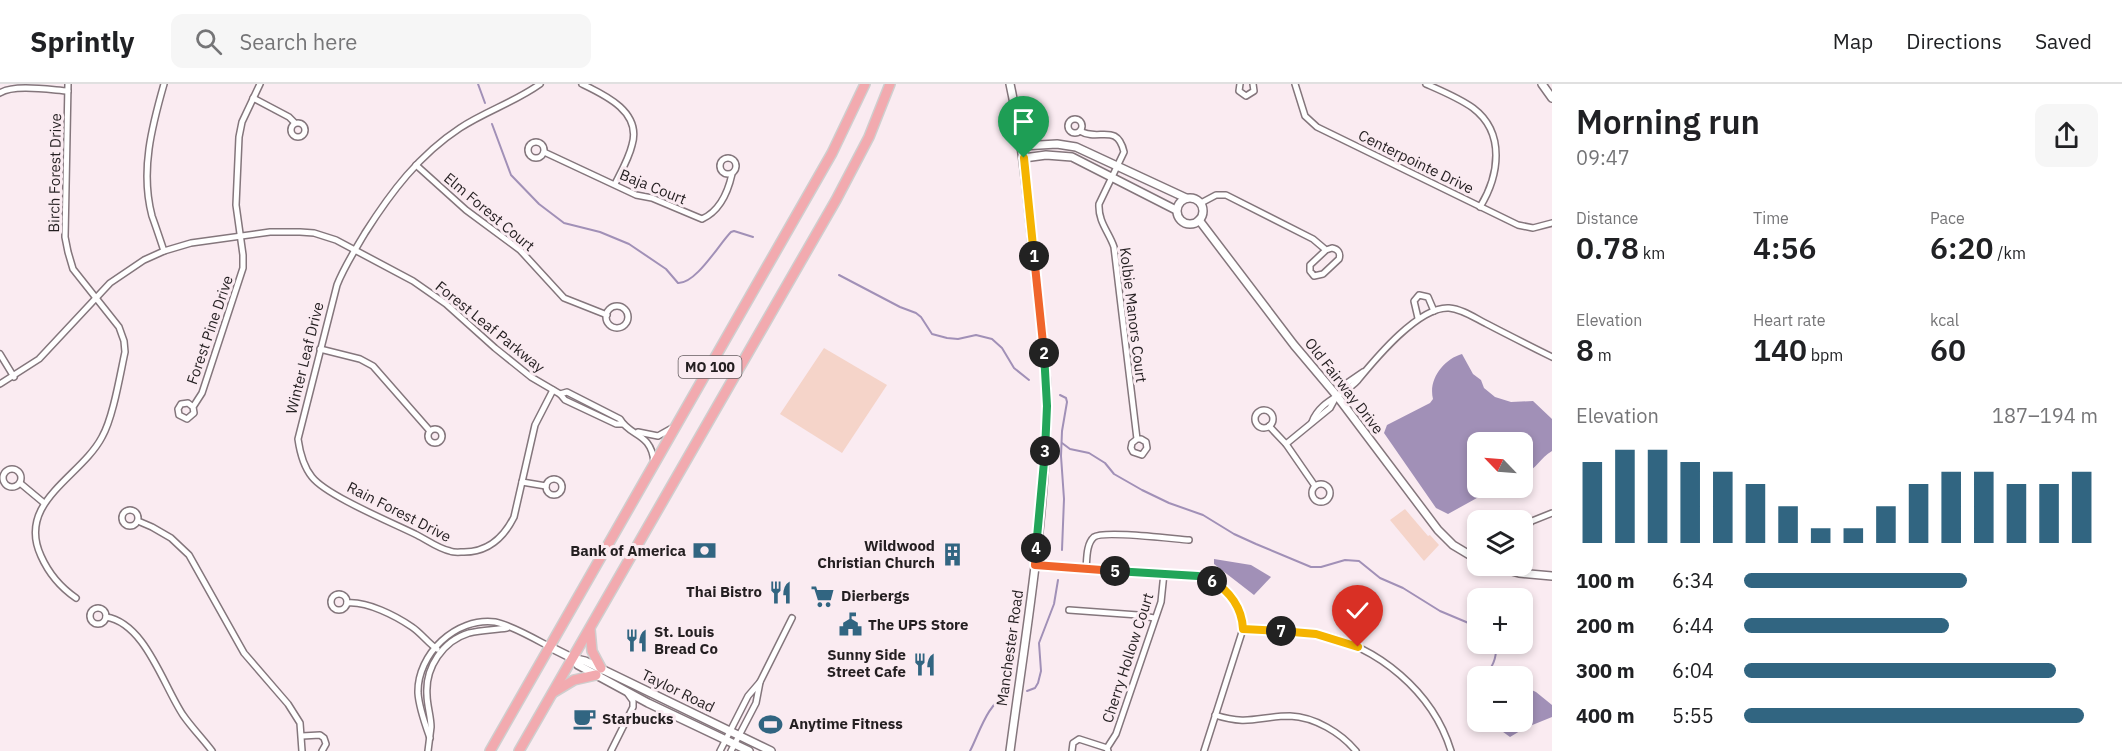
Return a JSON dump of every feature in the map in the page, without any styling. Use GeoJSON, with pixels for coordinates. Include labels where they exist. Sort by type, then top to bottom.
{"type":"FeatureCollection","features":[{"type":"Feature","properties":{"kind":"highway","name":"MO 100"},"geometry":{"type":"LineString","coordinates":[[490,751],[809,194],[832,153],[865,84]]}},
{"type":"Feature","properties":{"kind":"highway","name":"MO 100"},"geometry":{"type":"LineString","coordinates":[[519,751],[836,200],[868,137],[890,84]]}},
{"type":"Feature","properties":{"kind":"highway"},"geometry":{"type":"LineString","coordinates":[[552,694],[574,681],[598,672],[592,651],[590,629]]}},
{"type":"Feature","properties":{"kind":"street","name":"Birch Forest Drive"},"geometry":{"type":"LineString","coordinates":[[68,84],[65,237],[68,252],[73,269],[122,335],[125,352],[103,437],[44,503],[39,514],[36,530],[39,552],[57,582],[76,598]]}},
{"type":"Feature","properties":{"kind":"street"},"geometry":{"type":"LineString","coordinates":[[164,84],[149,144],[148,180],[152,215],[164,251]]}},
{"type":"Feature","properties":{"kind":"street","name":"Forest Pine Drive"},"geometry":{"type":"LineString","coordinates":[[193,407],[202,393],[240,281],[243,255],[236,205],[239,137],[242,122],[260,84]]}},
{"type":"Feature","properties":{"kind":"street","name":"Winter Leaf Drive"},"geometry":{"type":"LineString","coordinates":[[310,476],[302,460],[298,439],[342,271],[397,185],[434,147],[461,127],[523,96],[540,84]]}},
{"type":"Feature","properties":{"kind":"street"},"geometry":{"type":"LineString","coordinates":[[582,84],[616,103],[631,123],[634,139],[615,184]]}},
{"type":"Feature","properties":{"kind":"street","name":"Manchester Road"},"geometry":{"type":"LineString","coordinates":[[1010,84],[1024,158],[1046,366],[1046,436],[1035,565],[1010,751]]}},
{"type":"Feature","properties":{"kind":"street"},"geometry":{"type":"LineString","coordinates":[[1240,84],[1239,91],[1246,96],[1254,91],[1253,84]]}},
{"type":"Feature","properties":{"kind":"street","name":"Centerpointe Drive"},"geometry":{"type":"LineString","coordinates":[[1295,84],[1305,116],[1317,127],[1525,227],[1541,227],[1552,223]]}},
{"type":"Feature","properties":{"kind":"street"},"geometry":{"type":"LineString","coordinates":[[1428,84],[1472,107],[1491,131],[1495,146],[1496,166],[1492,185],[1480,207]]}},
{"type":"Feature","properties":{"kind":"street"},"geometry":{"type":"LineString","coordinates":[[1542,84],[1552,98]]}},
{"type":"Feature","properties":{"kind":"street"},"geometry":{"type":"LineString","coordinates":[[0,93],[15,88],[68,91]]}},
{"type":"Feature","properties":{"kind":"street"},"geometry":{"type":"LineString","coordinates":[[253,98],[289,117],[295,123]]}},
{"type":"Feature","properties":{"kind":"street"},"geometry":{"type":"LineString","coordinates":[[1080,131],[1093,136],[1112,134],[1120,140],[1124,152],[1118,166]]}},
{"type":"Feature","properties":{"kind":"street"},"geometry":{"type":"LineString","coordinates":[[1022,146],[1057,144],[1076,147],[1186,198],[1195,198],[1201,203],[1203,212],[1199,220],[1192,224],[1183,223],[1176,214],[1180,201],[1186,198]]}},
{"type":"Feature","properties":{"kind":"street","name":"Baja Court"},"geometry":{"type":"LineString","coordinates":[[544,152],[636,195],[652,198],[702,219],[711,215],[719,206],[732,174]]}},
{"type":"Feature","properties":{"kind":"street"},"geometry":{"type":"LineString","coordinates":[[1024,158],[1046,155],[1072,157],[1176,210]]}},
{"type":"Feature","properties":{"kind":"street","name":"Elm Forest Court"},"geometry":{"type":"LineString","coordinates":[[416,165],[466,210],[520,250],[564,298],[607,315]]}},
{"type":"Feature","properties":{"kind":"street","name":"Kolbie Manors Court"},"geometry":{"type":"LineString","coordinates":[[1118,166],[1100,204],[1099,213],[1101,222],[1114,247],[1137,439]]}},
{"type":"Feature","properties":{"kind":"street"},"geometry":{"type":"LineString","coordinates":[[1201,203],[1216,195],[1231,197],[1313,239],[1326,250]]}},
{"type":"Feature","properties":{"kind":"street","name":"Old Fairway Drive"},"geometry":{"type":"LineString","coordinates":[[1199,220],[1294,345],[1339,394],[1438,530],[1453,545],[1467,553]]}},
{"type":"Feature","properties":{"kind":"street","name":"Forest Leaf Parkway"},"geometry":{"type":"LineString","coordinates":[[0,384],[39,359],[96,297],[127,270],[164,251],[191,243],[241,236],[284,231],[314,233],[356,249],[405,276],[446,304],[531,377],[560,394],[567,392],[620,418],[623,424],[636,432],[651,448],[654,465]]}},
{"type":"Feature","properties":{"kind":"street"},"geometry":{"type":"LineString","coordinates":[[1332,248],[1337,250],[1340,254],[1339,260],[1323,274],[1314,276],[1310,271],[1310,265],[1326,250],[1332,248]]}},
{"type":"Feature","properties":{"kind":"street"},"geometry":{"type":"LineString","coordinates":[[1418,318],[1414,301],[1419,295],[1428,297],[1434,311]]}},
{"type":"Feature","properties":{"kind":"street","name":"Elm Forest Court"},"geometry":{"type":"LineString","coordinates":[[618,306],[625,309],[628,319],[624,326],[617,328],[610,325],[607,315],[611,308],[618,306]]}},
{"type":"Feature","properties":{"kind":"street"},"geometry":{"type":"LineString","coordinates":[[1286,444],[1330,408],[1339,394],[1348,389],[1418,318],[1434,311],[1446,308],[1463,312],[1552,357]]}},
{"type":"Feature","properties":{"kind":"street"},"geometry":{"type":"LineString","coordinates":[[320,349],[360,359],[373,366],[430,431]]}},
{"type":"Feature","properties":{"kind":"street"},"geometry":{"type":"LineString","coordinates":[[0,354],[14,376]]}},
{"type":"Feature","properties":{"kind":"street","name":"Rain Forest Drive"},"geometry":{"type":"LineString","coordinates":[[310,476],[322,487],[450,551],[463,552],[489,546],[508,528],[514,517],[535,425],[553,390]]}},
{"type":"Feature","properties":{"kind":"street"},"geometry":{"type":"LineString","coordinates":[[636,432],[658,436],[675,426]]}},
{"type":"Feature","properties":{"kind":"street"},"geometry":{"type":"LineString","coordinates":[[1269,426],[1286,444],[1315,486]]}},
{"type":"Feature","properties":{"kind":"street"},"geometry":{"type":"LineString","coordinates":[[522,482],[546,486]]}},
{"type":"Feature","properties":{"kind":"street"},"geometry":{"type":"LineString","coordinates":[[20,483],[44,503]]}},
{"type":"Feature","properties":{"kind":"street"},"geometry":{"type":"LineString","coordinates":[[1533,521],[1552,513]]}},
{"type":"Feature","properties":{"kind":"street"},"geometry":{"type":"LineString","coordinates":[[138,521],[171,538],[189,555],[244,653],[288,704],[300,723],[302,751]]}},
{"type":"Feature","properties":{"kind":"street"},"geometry":{"type":"LineString","coordinates":[[1086,569],[1088,549],[1092,538],[1096,535],[1117,534],[1189,540]]}},
{"type":"Feature","properties":{"kind":"street"},"geometry":{"type":"LineString","coordinates":[[1035,565],[1198,576],[1221,586],[1238,606],[1243,620],[1243,629],[1204,751]]}},
{"type":"Feature","properties":{"kind":"street","name":"Cherry Hollow Court"},"geometry":{"type":"LineString","coordinates":[[1072,751],[1073,743],[1079,739],[1108,750],[1116,734],[1163,594],[1164,573]]}},
{"type":"Feature","properties":{"kind":"street"},"geometry":{"type":"LineString","coordinates":[[1533,575],[1552,576]]}},
{"type":"Feature","properties":{"kind":"street"},"geometry":{"type":"LineString","coordinates":[[347,603],[356,602],[372,606],[413,627],[438,650],[429,674],[426,692],[431,726],[429,751]]}},
{"type":"Feature","properties":{"kind":"street"},"geometry":{"type":"LineString","coordinates":[[1068,610],[1154,618]]}},
{"type":"Feature","properties":{"kind":"street"},"geometry":{"type":"LineString","coordinates":[[106,617],[117,619],[140,638],[184,716],[212,751]]}},
{"type":"Feature","properties":{"kind":"street"},"geometry":{"type":"LineString","coordinates":[[720,751],[750,693],[760,682],[792,618]]}},
{"type":"Feature","properties":{"kind":"street","name":"Taylor Road"},"geometry":{"type":"LineString","coordinates":[[438,650],[468,634],[508,628],[572,658],[582,659],[627,692],[726,740],[733,748],[749,751]]}},
{"type":"Feature","properties":{"kind":"street"},"geometry":{"type":"LineString","coordinates":[[1243,629],[1316,634],[1344,641],[1373,655],[1401,676],[1425,700],[1451,751]]}},
{"type":"Feature","properties":{"kind":"street","name":"Taylor Road"},"geometry":{"type":"LineString","coordinates":[[598,672],[771,751]]}},
{"type":"Feature","properties":{"kind":"street"},"geometry":{"type":"LineString","coordinates":[[733,748],[756,703],[760,682]]}},
{"type":"Feature","properties":{"kind":"street"},"geometry":{"type":"LineString","coordinates":[[610,751],[632,710],[633,701],[627,692]]}},
{"type":"Feature","properties":{"kind":"street"},"geometry":{"type":"LineString","coordinates":[[632,710],[640,704],[649,704]]}},
{"type":"Feature","properties":{"kind":"street"},"geometry":{"type":"LineString","coordinates":[[1215,716],[1246,722],[1276,717],[1301,717],[1336,732],[1356,751]]}},
{"type":"Feature","properties":{"kind":"street"},"geometry":{"type":"LineString","coordinates":[[302,736],[320,735],[326,744],[322,751]]}},
{"type":"Feature","properties":{"kind":"shaded area"},"geometry":{"type":"Polygon","coordinates":[[[824,348],[887,385],[842,453],[780,414],[824,348]]]}},
{"type":"Feature","properties":{"kind":"shaded area"},"geometry":{"type":"Polygon","coordinates":[[[1462,354],[1473,374],[1495,397],[1511,402],[1533,401],[1552,419],[1552,451],[1533,468],[1533,432],[1467,432],[1467,498],[1477,498],[1448,514],[1436,508],[1384,433],[1387,425],[1430,403],[1433,399],[1435,377],[1449,360],[1462,354]]]}},
{"type":"Feature","properties":{"kind":"shaded area"},"geometry":{"type":"Polygon","coordinates":[[[1405,509],[1428,536],[1430,535],[1439,545],[1424,561],[1390,520],[1405,509]]]}},
{"type":"Feature","properties":{"kind":"shaded area"},"geometry":{"type":"Polygon","coordinates":[[[1214,559],[1251,565],[1271,577],[1254,595],[1214,564],[1214,559]]]}},
{"type":"Feature","properties":{"kind":"shaded area"},"geometry":{"type":"Polygon","coordinates":[[[1533,691],[1552,705],[1552,717],[1533,725],[1533,691]]]}},
{"type":"Feature","properties":{"kind":"shaded area"},"geometry":{"type":"Polygon","coordinates":[[[1503,732],[1518,732],[1510,737],[1503,732]]]}},
{"type":"Feature","properties":{"kind":"waterway"},"geometry":{"type":"LineString","coordinates":[[478,84],[485,103]]}},
{"type":"Feature","properties":{"kind":"waterway"},"geometry":{"type":"LineString","coordinates":[[492,124],[511,175],[539,204],[564,223],[600,232],[629,244],[666,269],[678,283],[685,282],[700,270],[731,232],[753,237]]}},
{"type":"Feature","properties":{"kind":"waterway"},"geometry":{"type":"LineString","coordinates":[[839,275],[916,313],[932,334],[958,339],[976,335],[992,339],[1002,348],[1014,368],[1029,380]]}},
{"type":"Feature","properties":{"kind":"waterway"},"geometry":{"type":"LineString","coordinates":[[1060,395],[1066,398],[1067,402],[1061,456],[1064,499],[1062,550]]}},
{"type":"Feature","properties":{"kind":"waterway"},"geometry":{"type":"LineString","coordinates":[[1062,443],[1070,449],[1089,453],[1105,463],[1114,474],[1142,490],[1203,515],[1256,544],[1311,567],[1321,567],[1345,560],[1359,561],[1380,578],[1403,588],[1440,611],[1467,622]]}},
{"type":"Feature","properties":{"kind":"waterway"},"geometry":{"type":"LineString","coordinates":[[1027,691],[1035,688],[1038,683],[1041,671],[1039,643],[1054,604],[1058,580]]}},
{"type":"Feature","properties":{"kind":"waterway"},"geometry":{"type":"LineString","coordinates":[[1492,666],[1496,654]]}},
{"type":"Feature","properties":{"kind":"waterway"},"geometry":{"type":"LineString","coordinates":[[970,751],[990,711],[1001,698],[1008,695]]}},
{"type":"Feature","properties":{"kind":"place","name":"Bank of America"},"geometry":{"type":"Point","coordinates":[704,551]}},
{"type":"Feature","properties":{"kind":"place","name":"Wildwood Christian Church"},"geometry":{"type":"Point","coordinates":[953,555]}},
{"type":"Feature","properties":{"kind":"place","name":"Thai Bistro"},"geometry":{"type":"Point","coordinates":[780,592]}},
{"type":"Feature","properties":{"kind":"place","name":"Dierbergs"},"geometry":{"type":"Point","coordinates":[823,596]}},
{"type":"Feature","properties":{"kind":"place","name":"The UPS Store"},"geometry":{"type":"Point","coordinates":[850,625]}},
{"type":"Feature","properties":{"kind":"place","name":"St. Louis Bread Co"},"geometry":{"type":"Point","coordinates":[636,641]}},
{"type":"Feature","properties":{"kind":"place","name":"Sunny Side Street Cafe"},"geometry":{"type":"Point","coordinates":[924,664]}},
{"type":"Feature","properties":{"kind":"place","name":"Starbucks"},"geometry":{"type":"Point","coordinates":[584,719]}},
{"type":"Feature","properties":{"kind":"place","name":"Anytime Fitness"},"geometry":{"type":"Point","coordinates":[771,724]}},
{"type":"Feature","properties":{"kind":"route"},"geometry":{"type":"LineString","coordinates":[[1024,158],[1046,366],[1046,436],[1035,565],[1198,576],[1221,586],[1233,599],[1243,620],[1243,629],[1316,634],[1358,647]]}}]}
